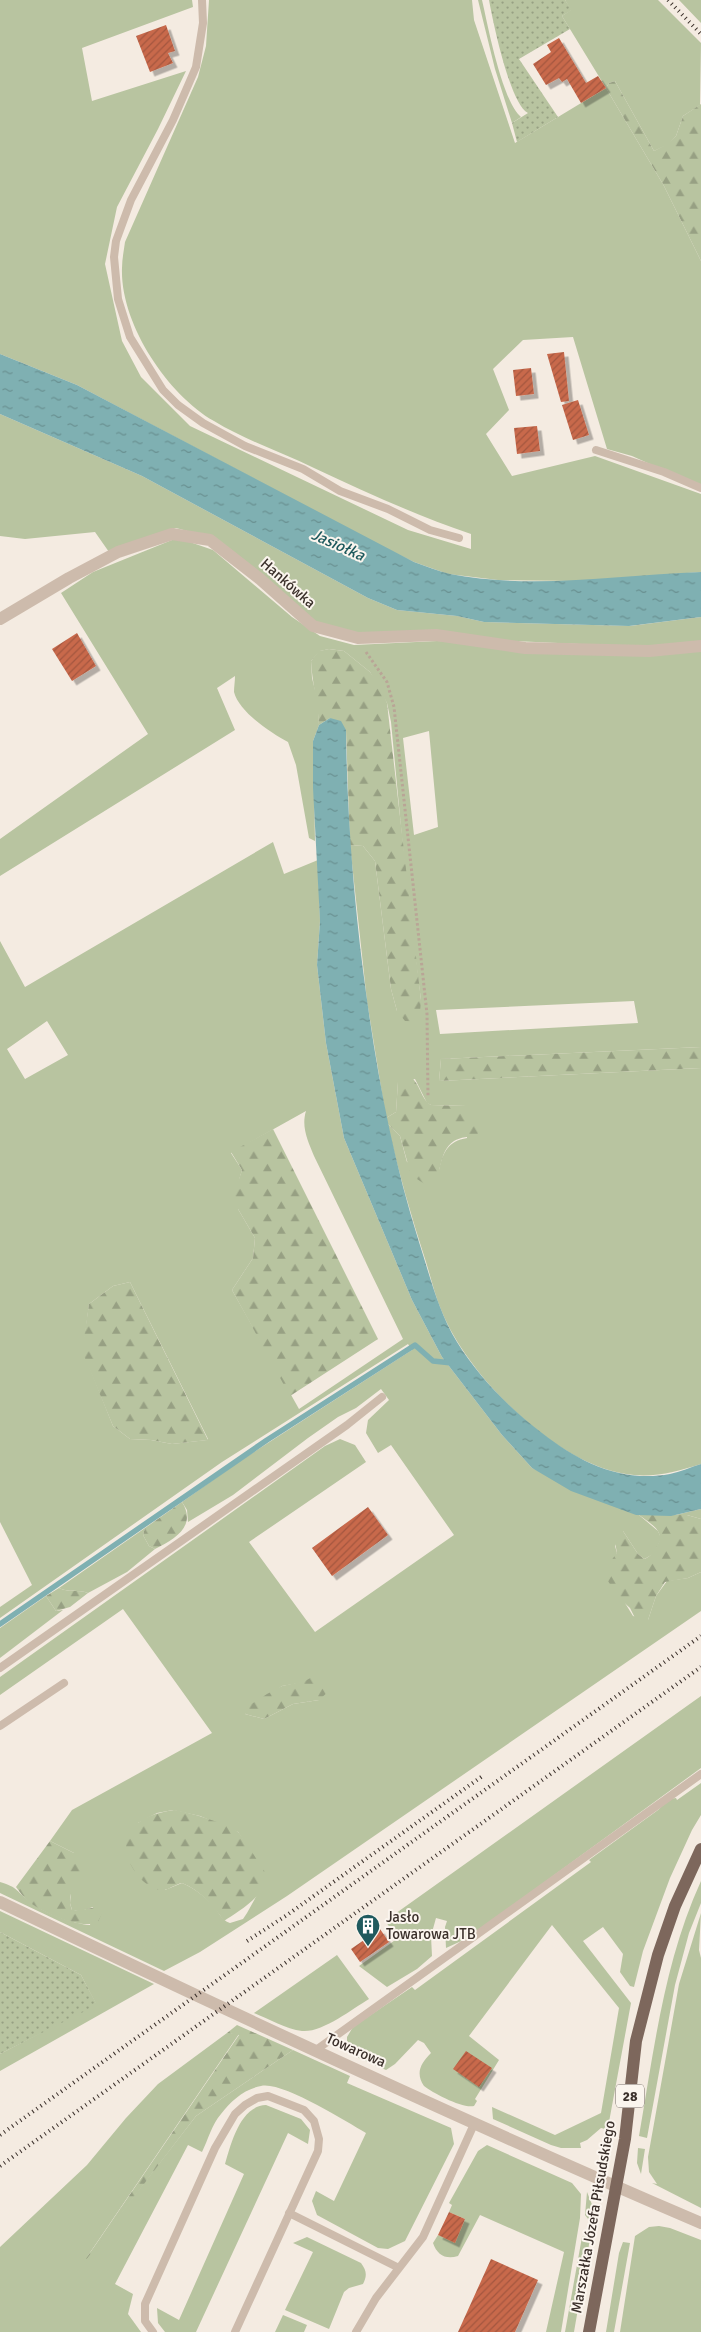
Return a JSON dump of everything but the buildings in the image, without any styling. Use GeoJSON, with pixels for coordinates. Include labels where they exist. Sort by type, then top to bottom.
{"type":"FeatureCollection","features":[{"type":"Feature","properties":{"kind":"main road","name":"Marszałka Józefa Piłsudskiego"},"geometry":{"type":"LineString","coordinates":[[589,2332],[625,2139],[636,2041],[644,2006],[675,1906],[701,1848]]}},
{"type":"Feature","properties":{"kind":"street","name":"Hankówka"},"geometry":{"type":"LineString","coordinates":[[0,619],[69,578],[118,552],[172,534],[210,540],[260,579],[313,626],[358,638],[436,636],[525,648],[639,650],[701,646]]}},
{"type":"Feature","properties":{"kind":"street","name":"Towarowa"},"geometry":{"type":"LineString","coordinates":[[0,1902],[221,2008],[616,2187],[701,2223]]}},
{"type":"Feature","properties":{"kind":"lane"},"geometry":{"type":"LineString","coordinates":[[202,0],[203,23],[196,68],[173,120],[131,200],[116,242],[114,257],[118,299],[130,337],[163,390],[178,405],[202,423],[245,446],[303,469],[340,491],[388,509],[430,530],[459,538]]}},
{"type":"Feature","properties":{"kind":"lane"},"geometry":{"type":"LineString","coordinates":[[596,450],[664,472],[701,488]]}},
{"type":"Feature","properties":{"kind":"lane"},"geometry":{"type":"LineString","coordinates":[[0,1668],[348,1425],[382,1397]]}},
{"type":"Feature","properties":{"kind":"lane"},"geometry":{"type":"LineString","coordinates":[[0,1726],[64,1683]]}},
{"type":"Feature","properties":{"kind":"lane"},"geometry":{"type":"LineString","coordinates":[[316,2050],[701,1774]]}},
{"type":"Feature","properties":{"kind":"lane"},"geometry":{"type":"LineString","coordinates":[[153,2332],[145,2321],[144,2312],[149,2296],[225,2129],[236,2114],[257,2098],[268,2096],[304,2110],[310,2115],[317,2128],[319,2138],[317,2156],[288,2213],[235,2332]]}},
{"type":"Feature","properties":{"kind":"lane"},"geometry":{"type":"LineString","coordinates":[[356,2332],[376,2298],[423,2237],[475,2122]]}},
{"type":"Feature","properties":{"kind":"lane"},"geometry":{"type":"LineString","coordinates":[[288,2213],[399,2268]]}},
{"type":"Feature","properties":{"kind":"path"},"geometry":{"type":"LineString","coordinates":[[358,638],[387,682],[394,707],[427,1014],[428,1097]]}},
{"type":"Feature","properties":{"kind":"green space"},"geometry":{"type":"Polygon","coordinates":[[[0,0],[192,0],[193,7],[82,48],[92,101],[186,71],[117,207],[105,264],[122,341],[141,377],[190,426],[408,530],[471,549],[471,534],[392,503],[251,440],[226,428],[196,409],[164,375],[138,333],[123,289],[122,265],[125,242],[198,77],[206,46],[209,0],[472,0],[474,20],[515,143],[606,88],[664,186],[701,261],[701,487],[632,456],[607,449],[573,337],[523,340],[493,369],[509,410],[486,434],[512,476],[595,456],[701,494],[701,572],[576,581],[498,580],[448,574],[414,562],[381,546],[77,385],[0,354],[0,0]]]}},
{"type":"Feature","properties":{"kind":"green space"},"geometry":{"type":"Polygon","coordinates":[[[478,0],[482,0],[502,80],[514,108],[521,117],[512,123],[495,69],[478,0]]]}},
{"type":"Feature","properties":{"kind":"green space"},"geometry":{"type":"Polygon","coordinates":[[[489,0],[565,0],[572,10],[562,16],[570,29],[519,59],[558,117],[517,142],[512,123],[528,113],[521,106],[509,79],[498,43],[489,0]]]}},
{"type":"Feature","properties":{"kind":"green space"},"geometry":{"type":"Polygon","coordinates":[[[565,0],[658,0],[701,43],[700,105],[683,116],[676,136],[669,144],[654,151],[615,81],[609,83],[606,88],[562,16],[571,10],[565,0]]]}},
{"type":"Feature","properties":{"kind":"green space"},"geometry":{"type":"Polygon","coordinates":[[[679,0],[701,0],[701,23],[679,0]]]}},
{"type":"Feature","properties":{"kind":"green space"},"geometry":{"type":"Polygon","coordinates":[[[615,81],[654,151],[669,143],[676,136],[683,116],[701,104],[701,261],[664,186],[606,88],[609,83],[615,81]]]}},
{"type":"Feature","properties":{"kind":"green space"},"geometry":{"type":"Polygon","coordinates":[[[0,414],[142,476],[368,598],[397,610],[457,616],[484,622],[630,626],[701,617],[701,641],[646,647],[362,634],[313,621],[191,532],[176,528],[109,552],[95,532],[25,539],[0,536],[0,414]]]}},
{"type":"Feature","properties":{"kind":"green space"},"geometry":{"type":"Polygon","coordinates":[[[172,540],[184,540],[213,550],[292,617],[320,636],[354,645],[437,641],[701,650],[701,1047],[441,1059],[439,1081],[701,1068],[701,1464],[660,1474],[634,1475],[606,1469],[577,1457],[548,1439],[495,1391],[473,1365],[455,1338],[442,1312],[410,1210],[387,1123],[400,1136],[407,1162],[439,1170],[447,1148],[461,1139],[467,1138],[466,1106],[431,1105],[427,1103],[415,1079],[398,1082],[396,1112],[386,1118],[367,1001],[350,845],[363,846],[375,861],[391,989],[397,1011],[421,1000],[408,900],[391,722],[387,703],[370,672],[344,651],[329,649],[320,651],[311,661],[312,678],[318,702],[319,725],[313,741],[315,841],[309,838],[296,765],[288,742],[256,721],[242,707],[234,692],[235,676],[217,688],[235,730],[0,876],[0,839],[148,734],[61,593],[93,572],[172,540]],[[429,731],[403,738],[414,835],[438,827],[429,731]],[[634,1001],[436,1010],[440,1034],[638,1023],[634,1001]]]}},
{"type":"Feature","properties":{"kind":"green space"},"geometry":{"type":"Polygon","coordinates":[[[329,649],[344,651],[370,672],[380,686],[387,703],[421,1000],[420,1012],[415,1022],[405,1021],[397,1011],[391,989],[375,861],[363,846],[350,845],[346,730],[330,718],[319,725],[311,661],[319,651],[329,649]]]}},
{"type":"Feature","properties":{"kind":"green space"},"geometry":{"type":"Polygon","coordinates":[[[273,842],[284,874],[318,860],[320,921],[317,965],[326,1043],[344,1138],[412,1300],[442,1357],[502,1435],[532,1468],[639,1515],[658,1531],[661,1538],[653,1553],[647,1558],[644,1559],[638,1554],[623,1531],[615,1546],[617,1553],[615,1558],[625,1603],[633,1616],[648,1620],[656,1596],[667,1581],[688,1578],[701,1572],[701,1611],[287,1896],[200,1952],[164,1971],[0,1893],[0,1882],[14,1888],[35,1905],[50,1913],[67,1920],[90,1925],[93,1907],[81,1911],[72,1910],[70,1903],[74,1853],[50,1841],[72,1810],[212,1733],[123,1609],[0,1695],[0,1677],[325,1446],[340,1439],[355,1445],[366,1462],[249,1542],[315,1632],[454,1535],[391,1445],[378,1453],[366,1433],[368,1420],[389,1400],[381,1389],[356,1408],[338,1417],[308,1438],[233,1495],[188,1522],[187,1510],[182,1502],[237,1463],[412,1350],[408,1344],[222,1462],[0,1618],[0,1607],[32,1585],[0,1522],[0,941],[25,987],[273,842]],[[47,1021],[7,1049],[25,1079],[68,1055],[47,1021]],[[306,1111],[231,1153],[242,1170],[239,1180],[238,1209],[255,1238],[253,1258],[232,1290],[299,1409],[403,1339],[314,1156],[304,1123],[306,1111]],[[130,1282],[113,1286],[89,1304],[83,1351],[113,1426],[130,1439],[172,1444],[207,1440],[130,1282]],[[319,1674],[305,1682],[282,1686],[245,1714],[264,1719],[293,1704],[319,1700],[319,1674]],[[173,1810],[157,1813],[138,1823],[165,1890],[182,1883],[206,1898],[227,1922],[230,1923],[243,1919],[263,1884],[251,1852],[238,1832],[200,1816],[173,1810]]]}},
{"type":"Feature","properties":{"kind":"green space"},"geometry":{"type":"Polygon","coordinates":[[[701,1047],[701,1068],[439,1081],[441,1059],[701,1047]]]}},
{"type":"Feature","properties":{"kind":"green space"},"geometry":{"type":"Polygon","coordinates":[[[407,1074],[412,1077],[427,1102],[431,1105],[466,1106],[484,1124],[477,1135],[456,1140],[449,1146],[445,1151],[437,1177],[429,1187],[411,1175],[400,1136],[387,1123],[386,1118],[396,1112],[398,1081],[407,1074]]]}},
{"type":"Feature","properties":{"kind":"green space"},"geometry":{"type":"Polygon","coordinates":[[[273,1129],[378,1339],[290,1396],[232,1290],[253,1258],[255,1238],[238,1209],[234,1194],[242,1170],[231,1152],[273,1129]]]}},
{"type":"Feature","properties":{"kind":"green space"},"geometry":{"type":"Polygon","coordinates":[[[130,1282],[208,1440],[172,1444],[130,1439],[113,1426],[82,1351],[89,1304],[113,1286],[130,1282]]]}},
{"type":"Feature","properties":{"kind":"green space"},"geometry":{"type":"Polygon","coordinates":[[[182,1502],[187,1518],[182,1531],[170,1541],[155,1549],[149,1546],[143,1535],[145,1528],[182,1502]]]}},
{"type":"Feature","properties":{"kind":"green space"},"geometry":{"type":"Polygon","coordinates":[[[701,1509],[701,1519],[687,1515],[671,1516],[701,1509]]]}},
{"type":"Feature","properties":{"kind":"green space"},"geometry":{"type":"Polygon","coordinates":[[[639,1515],[687,1515],[701,1519],[701,1572],[688,1578],[665,1582],[656,1596],[648,1620],[642,1623],[637,1622],[630,1608],[619,1598],[606,1578],[610,1562],[617,1553],[614,1537],[619,1529],[623,1531],[638,1554],[644,1559],[650,1555],[659,1543],[660,1538],[657,1529],[639,1515]]]}},
{"type":"Feature","properties":{"kind":"green space"},"geometry":{"type":"Polygon","coordinates":[[[145,1528],[143,1535],[149,1546],[155,1549],[127,1572],[88,1593],[59,1588],[145,1528]]]}},
{"type":"Feature","properties":{"kind":"green space"},"geometry":{"type":"Polygon","coordinates":[[[59,1588],[88,1593],[70,1607],[56,1611],[46,1596],[59,1588]]]}},
{"type":"Feature","properties":{"kind":"green space"},"geometry":{"type":"Polygon","coordinates":[[[46,1596],[56,1611],[63,1610],[0,1658],[0,1628],[46,1596]]]}},
{"type":"Feature","properties":{"kind":"green space"},"geometry":{"type":"Polygon","coordinates":[[[319,1673],[327,1680],[330,1690],[319,1700],[293,1704],[264,1719],[245,1714],[250,1705],[267,1694],[282,1686],[305,1681],[319,1673]]]}},
{"type":"Feature","properties":{"kind":"green space"},"geometry":{"type":"Polygon","coordinates":[[[701,1696],[701,1768],[468,1938],[446,1948],[445,1927],[447,1921],[436,1918],[431,1936],[432,1956],[417,1969],[387,1987],[359,1966],[398,1938],[385,1921],[701,1696]]]}},
{"type":"Feature","properties":{"kind":"green space"},"geometry":{"type":"Polygon","coordinates":[[[701,1783],[701,1815],[670,1878],[643,1951],[634,1987],[630,1986],[620,1972],[623,1954],[603,1927],[583,1941],[631,2003],[609,2122],[605,2129],[601,2128],[587,2140],[580,2143],[581,2148],[561,2148],[551,2145],[493,2119],[492,2107],[555,2135],[601,2113],[619,2008],[552,1925],[469,2036],[499,2060],[475,2099],[477,2101],[474,2106],[456,2103],[424,2086],[420,2077],[420,2068],[431,2053],[424,2043],[418,2040],[395,2064],[386,2070],[352,2055],[347,2045],[347,2037],[353,2027],[412,1987],[415,1990],[591,1862],[589,1860],[658,1810],[669,1799],[676,1798],[677,1800],[701,1783]]]}},
{"type":"Feature","properties":{"kind":"green space"},"geometry":{"type":"Polygon","coordinates":[[[174,1810],[208,1819],[235,1830],[239,1833],[265,1872],[264,1887],[259,1894],[245,1907],[224,1921],[211,1904],[189,1886],[182,1883],[164,1890],[157,1889],[144,1882],[138,1876],[129,1861],[126,1844],[129,1834],[135,1825],[150,1816],[174,1810]]]}},
{"type":"Feature","properties":{"kind":"green space"},"geometry":{"type":"Polygon","coordinates":[[[50,1841],[74,1853],[83,1860],[82,1876],[70,1896],[70,1902],[72,1910],[101,1907],[102,1913],[98,1922],[82,1924],[53,1915],[29,1902],[16,1887],[50,1841]]]}},
{"type":"Feature","properties":{"kind":"green space"},"geometry":{"type":"Polygon","coordinates":[[[701,1881],[701,1903],[689,1933],[675,1985],[647,2138],[639,2136],[655,2039],[678,1943],[701,1881]]]}},
{"type":"Feature","properties":{"kind":"green space"},"geometry":{"type":"Polygon","coordinates":[[[0,1911],[154,1984],[0,2071],[0,2054],[96,2004],[81,1975],[0,1932],[0,1911]]]}},
{"type":"Feature","properties":{"kind":"green space"},"geometry":{"type":"Polygon","coordinates":[[[701,1913],[699,1950],[701,1958],[701,2208],[652,2183],[657,2184],[649,2172],[648,2157],[679,1984],[701,1913]]]}},
{"type":"Feature","properties":{"kind":"green space"},"geometry":{"type":"Polygon","coordinates":[[[0,1932],[81,1975],[97,2005],[0,2054],[0,1932]]]}},
{"type":"Feature","properties":{"kind":"green space"},"geometry":{"type":"Polygon","coordinates":[[[337,1955],[369,1999],[328,2024],[310,2031],[290,2028],[254,2013],[337,1955]]]}},
{"type":"Feature","properties":{"kind":"green space"},"geometry":{"type":"Polygon","coordinates":[[[237,2025],[293,2050],[196,2116],[79,2269],[239,2035],[227,2033],[237,2025]]]}},
{"type":"Feature","properties":{"kind":"green space"},"geometry":{"type":"Polygon","coordinates":[[[227,2033],[239,2034],[87,2257],[196,2116],[293,2050],[350,2076],[347,2083],[451,2128],[454,2144],[405,2241],[388,2249],[378,2248],[317,2215],[312,2201],[316,2191],[334,2201],[366,2133],[298,2096],[271,2086],[261,2086],[244,2093],[225,2109],[215,2122],[202,2152],[188,2145],[115,2284],[133,2294],[128,2314],[141,2332],[0,2332],[0,2247],[87,2165],[126,2118],[158,2084],[227,2033]]]}},
{"type":"Feature","properties":{"kind":"green space"},"geometry":{"type":"Polygon","coordinates":[[[266,2105],[301,2119],[310,2130],[308,2144],[288,2133],[196,2332],[165,2332],[158,2323],[157,2308],[179,2320],[244,2174],[225,2164],[238,2127],[249,2112],[257,2107],[266,2105]]]}},
{"type":"Feature","properties":{"kind":"green space"},"geometry":{"type":"Polygon","coordinates":[[[487,2145],[572,2183],[581,2194],[580,2218],[561,2332],[546,2332],[564,2252],[480,2215],[458,2256],[443,2256],[437,2251],[433,2243],[438,2235],[455,2242],[465,2219],[449,2212],[452,2205],[449,2203],[478,2151],[487,2145]]]}},
{"type":"Feature","properties":{"kind":"green space"},"geometry":{"type":"Polygon","coordinates":[[[638,2148],[645,2149],[641,2174],[637,2163],[638,2148]]]}},
{"type":"Feature","properties":{"kind":"green space"},"geometry":{"type":"Polygon","coordinates":[[[587,2192],[593,2207],[592,2224],[585,2215],[587,2192]]]}},
{"type":"Feature","properties":{"kind":"green space"},"geometry":{"type":"Polygon","coordinates":[[[649,2227],[670,2228],[701,2240],[701,2332],[620,2332],[635,2236],[649,2227]]]}},
{"type":"Feature","properties":{"kind":"green space"},"geometry":{"type":"Polygon","coordinates":[[[587,2234],[590,2239],[574,2332],[565,2332],[582,2237],[587,2234]]]}},
{"type":"Feature","properties":{"kind":"green space"},"geometry":{"type":"Polygon","coordinates":[[[307,2237],[361,2263],[365,2271],[366,2276],[363,2284],[349,2288],[344,2292],[329,2329],[285,2310],[313,2252],[293,2243],[307,2237]]]}},
{"type":"Feature","properties":{"kind":"green space"},"geometry":{"type":"Polygon","coordinates":[[[623,2242],[630,2243],[614,2332],[606,2332],[619,2253],[623,2242]]]}},
{"type":"Feature","properties":{"kind":"green space"},"geometry":{"type":"Polygon","coordinates":[[[283,2315],[307,2325],[304,2332],[275,2332],[283,2315]]]}},
{"type":"Feature","properties":{"kind":"water","name":"Jasiołka"},"geometry":{"type":"Polygon","coordinates":[[[0,354],[77,385],[414,562],[450,574],[481,579],[513,581],[576,580],[701,572],[701,617],[629,626],[484,622],[457,616],[397,610],[368,598],[142,476],[0,414],[0,354]]]}},
{"type":"Feature","properties":{"kind":"water"},"geometry":{"type":"Polygon","coordinates":[[[330,718],[341,721],[346,730],[349,820],[356,910],[368,1005],[385,1108],[409,1209],[431,1280],[450,1330],[465,1355],[495,1391],[530,1424],[571,1453],[602,1468],[618,1473],[635,1475],[670,1474],[701,1464],[701,1509],[671,1516],[636,1515],[571,1491],[532,1468],[502,1435],[442,1357],[412,1300],[344,1138],[326,1043],[317,965],[320,921],[313,788],[313,741],[319,725],[330,718]]]}},
{"type":"Feature","properties":{"kind":"waterway"},"geometry":{"type":"LineString","coordinates":[[0,1624],[267,1440],[415,1345],[433,1361],[452,1363]]}},
{"type":"Feature","properties":{"kind":"railway"},"geometry":{"type":"LineString","coordinates":[[668,0],[701,34]]}},
{"type":"Feature","properties":{"kind":"railway"},"geometry":{"type":"LineString","coordinates":[[0,2135],[701,1636]]}},
{"type":"Feature","properties":{"kind":"railway"},"geometry":{"type":"LineString","coordinates":[[0,2166],[701,1667]]}},
{"type":"Feature","properties":{"kind":"railway"},"geometry":{"type":"LineString","coordinates":[[247,1941],[287,1915],[484,1775]]}},
{"type":"Feature","properties":{"kind":"place","name":"Jasło Towarowa JTB"},"geometry":{"type":"Point","coordinates":[368,1947]}}]}
